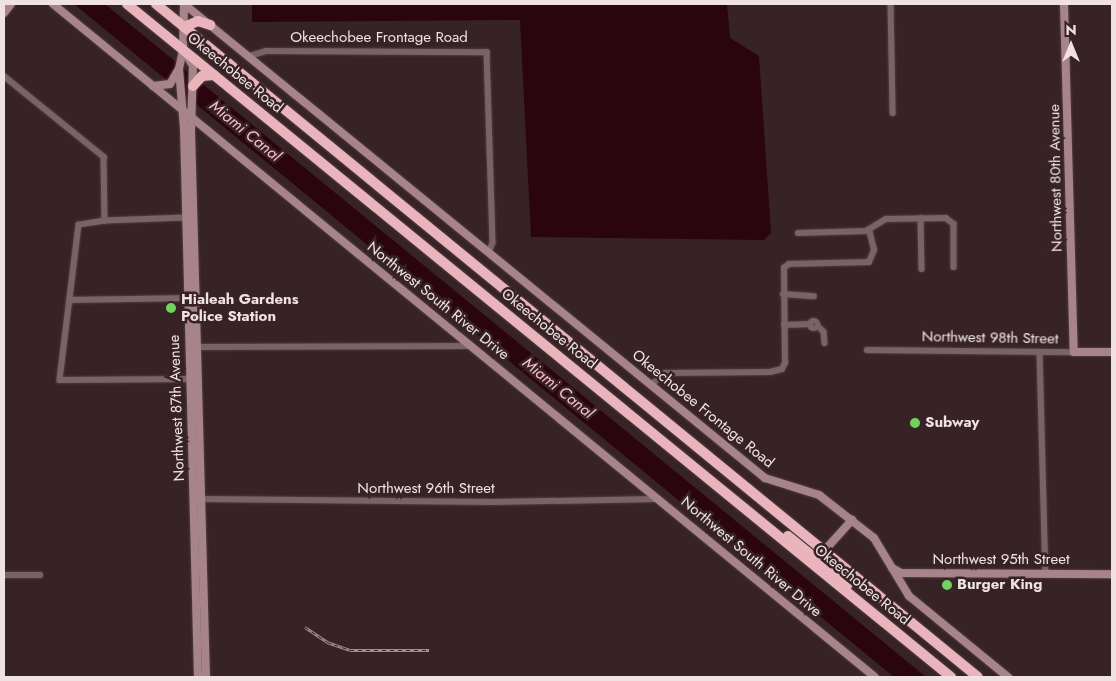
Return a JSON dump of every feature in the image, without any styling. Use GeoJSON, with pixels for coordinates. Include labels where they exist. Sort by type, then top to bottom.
{"type":"FeatureCollection","features":[{"type":"Feature","properties":{"kind":"highway","name":"Okeechobee Road"},"geometry":{"type":"LineString","coordinates":[[128,4],[951,677]]}},
{"type":"Feature","properties":{"kind":"highway","name":"Okeechobee Road"},"geometry":{"type":"LineString","coordinates":[[156,4],[978,677]]}},
{"type":"Feature","properties":{"kind":"highway"},"geometry":{"type":"LineString","coordinates":[[184,27],[198,21],[210,25]]}},
{"type":"Feature","properties":{"kind":"highway"},"geometry":{"type":"LineString","coordinates":[[195,80],[214,75]]}},
{"type":"Feature","properties":{"kind":"highway"},"geometry":{"type":"LineString","coordinates":[[729,495],[807,550],[905,639]]}},
{"type":"Feature","properties":{"kind":"highway"},"geometry":{"type":"LineString","coordinates":[[807,550],[814,553],[824,551],[825,561],[830,570]]}},
{"type":"Feature","properties":{"kind":"street"},"geometry":{"type":"LineString","coordinates":[[4,13],[12,4]]}},
{"type":"Feature","properties":{"kind":"street","name":"Northwest South River Drive"},"geometry":{"type":"LineString","coordinates":[[52,4],[875,677]]}},
{"type":"Feature","properties":{"kind":"street"},"geometry":{"type":"LineString","coordinates":[[153,86],[170,84],[179,65],[183,50],[184,4]]}},
{"type":"Feature","properties":{"kind":"street","name":"Okeechobee Frontage Road"},"geometry":{"type":"LineString","coordinates":[[184,4],[765,478],[819,495],[852,520],[881,546],[904,590],[1008,677]]}},
{"type":"Feature","properties":{"kind":"street"},"geometry":{"type":"LineString","coordinates":[[892,4],[893,114]]}},
{"type":"Feature","properties":{"kind":"street","name":"Northwest 80th Avenue"},"geometry":{"type":"LineString","coordinates":[[1064,4],[1074,352]]}},
{"type":"Feature","properties":{"kind":"street"},"geometry":{"type":"LineString","coordinates":[[183,50],[193,66],[195,80]]}},
{"type":"Feature","properties":{"kind":"street","name":"Okeechobee Frontage Road"},"geometry":{"type":"LineString","coordinates":[[250,56],[266,51],[486,52],[493,243],[490,253]]}},
{"type":"Feature","properties":{"kind":"street","name":"Northwest 87th Avenue"},"geometry":{"type":"LineString","coordinates":[[179,65],[186,218],[197,347],[198,677]]}},
{"type":"Feature","properties":{"kind":"street"},"geometry":{"type":"LineString","coordinates":[[4,76],[104,157],[105,220]]}},
{"type":"Feature","properties":{"kind":"street","name":"Northwest 87th Avenue"},"geometry":{"type":"LineString","coordinates":[[195,80],[192,117],[190,379],[206,677]]}},
{"type":"Feature","properties":{"kind":"street"},"geometry":{"type":"LineString","coordinates":[[192,137],[198,130],[208,130]]}},
{"type":"Feature","properties":{"kind":"street"},"geometry":{"type":"LineString","coordinates":[[186,218],[83,222],[77,230],[60,380],[190,379]]}},
{"type":"Feature","properties":{"kind":"street"},"geometry":{"type":"LineString","coordinates":[[921,218],[922,269]]}},
{"type":"Feature","properties":{"kind":"street"},"geometry":{"type":"LineString","coordinates":[[798,233],[869,230],[884,220],[921,218],[951,220],[954,267]]}},
{"type":"Feature","properties":{"kind":"street"},"geometry":{"type":"LineString","coordinates":[[650,385],[665,373],[770,372],[782,370],[784,325],[783,273],[786,265],[869,262],[874,250],[869,230]]}},
{"type":"Feature","properties":{"kind":"street"},"geometry":{"type":"LineString","coordinates":[[783,294],[814,296]]}},
{"type":"Feature","properties":{"kind":"street"},"geometry":{"type":"LineString","coordinates":[[69,300],[192,298]]}},
{"type":"Feature","properties":{"kind":"street"},"geometry":{"type":"LineString","coordinates":[[784,325],[811,324],[815,322],[821,328],[825,343]]}},
{"type":"Feature","properties":{"kind":"street"},"geometry":{"type":"LineString","coordinates":[[197,347],[470,346]]}},
{"type":"Feature","properties":{"kind":"street","name":"Northwest 98th Street"},"geometry":{"type":"LineString","coordinates":[[867,350],[1112,352]]}},
{"type":"Feature","properties":{"kind":"street"},"geometry":{"type":"LineString","coordinates":[[1040,352],[1046,574]]}},
{"type":"Feature","properties":{"kind":"street","name":"Northwest 96th Street"},"geometry":{"type":"LineString","coordinates":[[197,499],[492,502],[659,499]]}},
{"type":"Feature","properties":{"kind":"street"},"geometry":{"type":"LineString","coordinates":[[824,551],[852,520]]}},
{"type":"Feature","properties":{"kind":"street","name":"Northwest 95th Street"},"geometry":{"type":"LineString","coordinates":[[892,568],[901,573],[1112,574]]}},
{"type":"Feature","properties":{"kind":"street"},"geometry":{"type":"LineString","coordinates":[[904,590],[905,579],[914,573]]}},
{"type":"Feature","properties":{"kind":"street"},"geometry":{"type":"LineString","coordinates":[[4,575],[40,575]]}},
{"type":"Feature","properties":{"kind":"water","name":"Miami Canal"},"geometry":{"type":"Polygon","coordinates":[[[74,4],[105,4],[926,677],[894,677],[74,4]]]}},
{"type":"Feature","properties":{"kind":"water"},"geometry":{"type":"Polygon","coordinates":[[[252,4],[727,4],[730,38],[759,56],[771,233],[764,240],[531,237],[520,20],[252,22],[252,4]]]}},
{"type":"Feature","properties":{"kind":"railway"},"geometry":{"type":"LineString","coordinates":[[305,627],[327,642],[350,650],[429,650]]}},
{"type":"Feature","properties":{"kind":"place","name":"Hialeah Gardens Police Station"},"geometry":{"type":"Point","coordinates":[171,308]}},
{"type":"Feature","properties":{"kind":"place","name":"Subway"},"geometry":{"type":"Point","coordinates":[915,423]}},
{"type":"Feature","properties":{"kind":"place","name":"Burger King"},"geometry":{"type":"Point","coordinates":[947,585]}}]}
